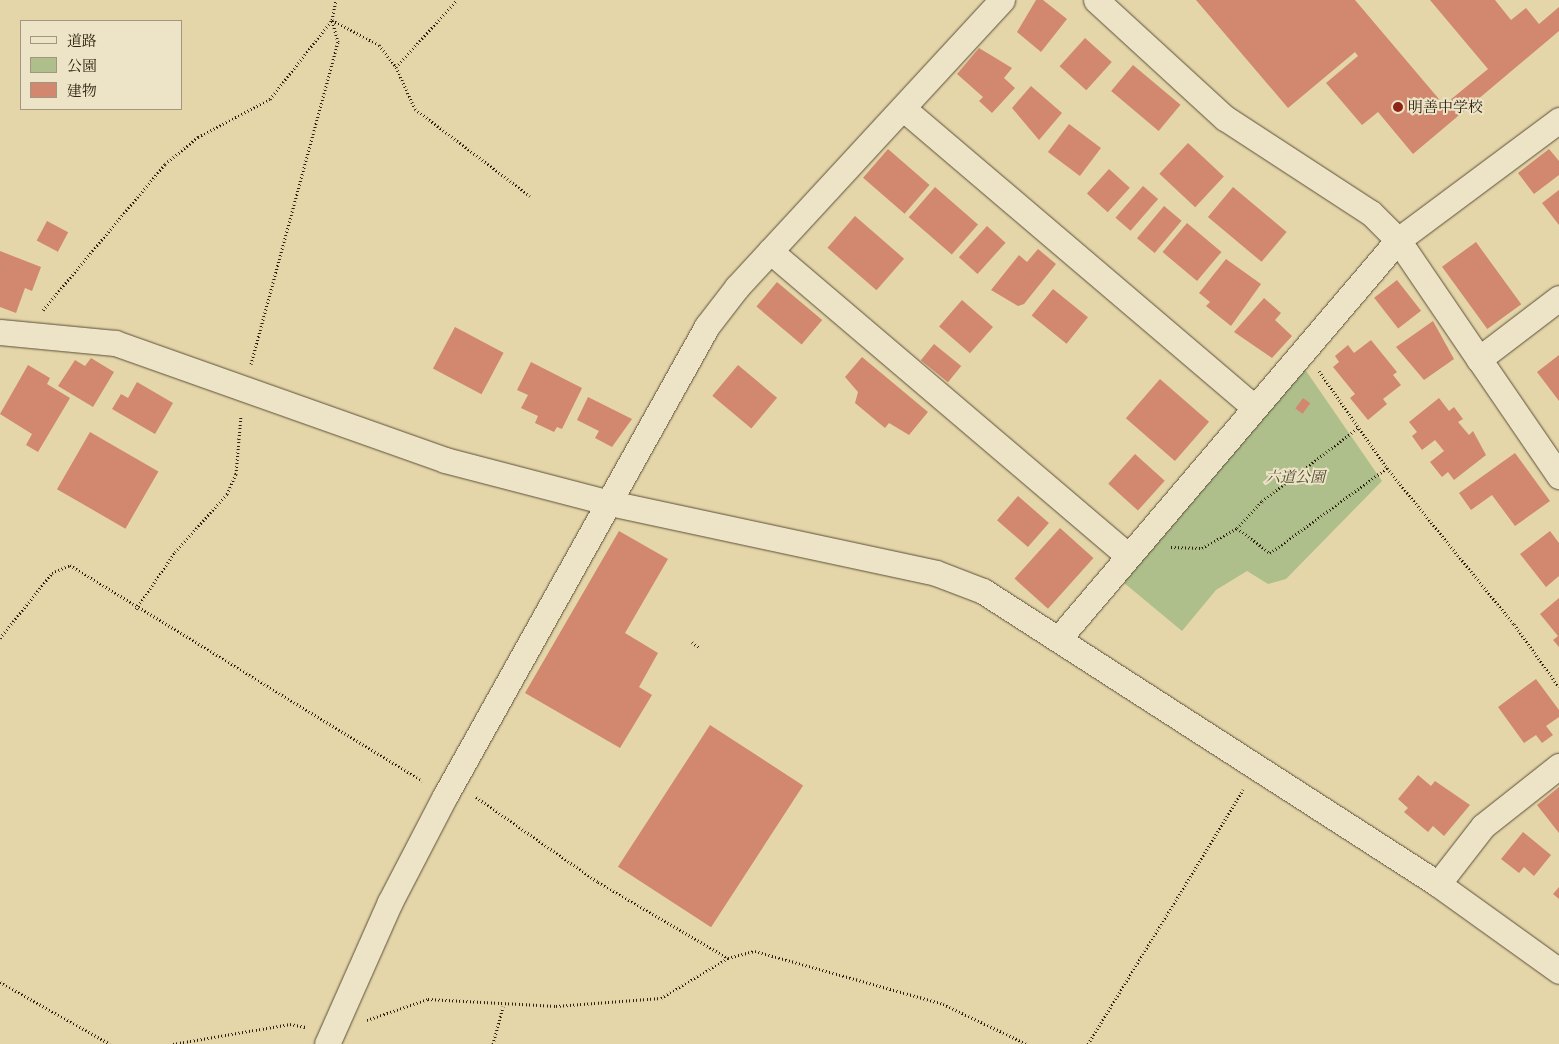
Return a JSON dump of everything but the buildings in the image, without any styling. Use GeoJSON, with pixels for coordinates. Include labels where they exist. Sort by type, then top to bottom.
{"type":"FeatureCollection","features":[{"type":"Feature","properties":{"kind":"street"},"geometry":{"type":"LineString","coordinates":[[330,1038],[390,902],[449,789],[707,326],[770,251],[904,110],[1002,0]]}},
{"type":"Feature","properties":{"kind":"street"},"geometry":{"type":"LineString","coordinates":[[1096,0],[1226,118],[1371,213],[1398,240],[1559,476]]}},
{"type":"Feature","properties":{"kind":"street"},"geometry":{"type":"LineString","coordinates":[[904,110],[1254,406]]}},
{"type":"Feature","properties":{"kind":"street"},"geometry":{"type":"LineString","coordinates":[[1060,637],[1303,348],[1398,240],[1559,120]]}},
{"type":"Feature","properties":{"kind":"street"},"geometry":{"type":"LineString","coordinates":[[770,251],[1127,555]]}},
{"type":"Feature","properties":{"kind":"street"},"geometry":{"type":"LineString","coordinates":[[1479,359],[1559,298]]}},
{"type":"Feature","properties":{"kind":"street"},"geometry":{"type":"LineString","coordinates":[[10,333],[115,343],[445,460],[610,503],[936,574],[983,591],[1060,637],[1256,768],[1438,884],[1559,971]]}},
{"type":"Feature","properties":{"kind":"street"},"geometry":{"type":"LineString","coordinates":[[1438,884],[1483,826],[1559,766]]}},
{"type":"Feature","properties":{"kind":"path"},"geometry":{"type":"LineString","coordinates":[[136,609],[175,552],[227,494],[236,474],[244,388],[338,42],[332,20],[336,0]]}},
{"type":"Feature","properties":{"kind":"path"},"geometry":{"type":"LineString","coordinates":[[396,67],[456,0]]}},
{"type":"Feature","properties":{"kind":"path"},"geometry":{"type":"LineString","coordinates":[[332,20],[379,45],[396,67],[415,109],[530,196]]}},
{"type":"Feature","properties":{"kind":"path"},"geometry":{"type":"LineString","coordinates":[[10,333],[165,164],[198,137],[270,99],[332,20]]}},
{"type":"Feature","properties":{"kind":"path"},"geometry":{"type":"LineString","coordinates":[[1303,348],[1387,468],[1514,624],[1559,687]]}},
{"type":"Feature","properties":{"kind":"path"},"geometry":{"type":"LineString","coordinates":[[1173,549],[1202,548],[1237,528],[1262,501],[1359,427]]}},
{"type":"Feature","properties":{"kind":"path"},"geometry":{"type":"LineString","coordinates":[[1237,528],[1270,553],[1387,468]]}},
{"type":"Feature","properties":{"kind":"path"},"geometry":{"type":"LineString","coordinates":[[0,638],[52,573],[70,565],[136,609],[449,789],[598,882],[728,958]]}},
{"type":"Feature","properties":{"kind":"path"},"geometry":{"type":"LineString","coordinates":[[692,642],[700,648]]}},
{"type":"Feature","properties":{"kind":"path"},"geometry":{"type":"LineString","coordinates":[[1088,1044],[1256,768]]}},
{"type":"Feature","properties":{"kind":"path"},"geometry":{"type":"LineString","coordinates":[[173,1044],[290,1024],[330,1038],[428,999],[502,1006],[661,998],[728,958],[755,951],[871,982],[943,1004],[1028,1044]]}},
{"type":"Feature","properties":{"kind":"path"},"geometry":{"type":"LineString","coordinates":[[0,982],[110,1044]]}},
{"type":"Feature","properties":{"kind":"path"},"geometry":{"type":"LineString","coordinates":[[493,1044],[502,1006]]}},
{"type":"Feature","properties":{"kind":"green space","name":"六道公園"},"geometry":{"type":"Polygon","coordinates":[[[1302,365],[1382,481],[1286,579],[1268,584],[1247,571],[1216,590],[1182,631],[1123,582],[1302,365]]]}},
{"type":"Feature","properties":{"kind":"place","name":"明善中学校"},"geometry":{"type":"Point","coordinates":[1398,107]}}]}
